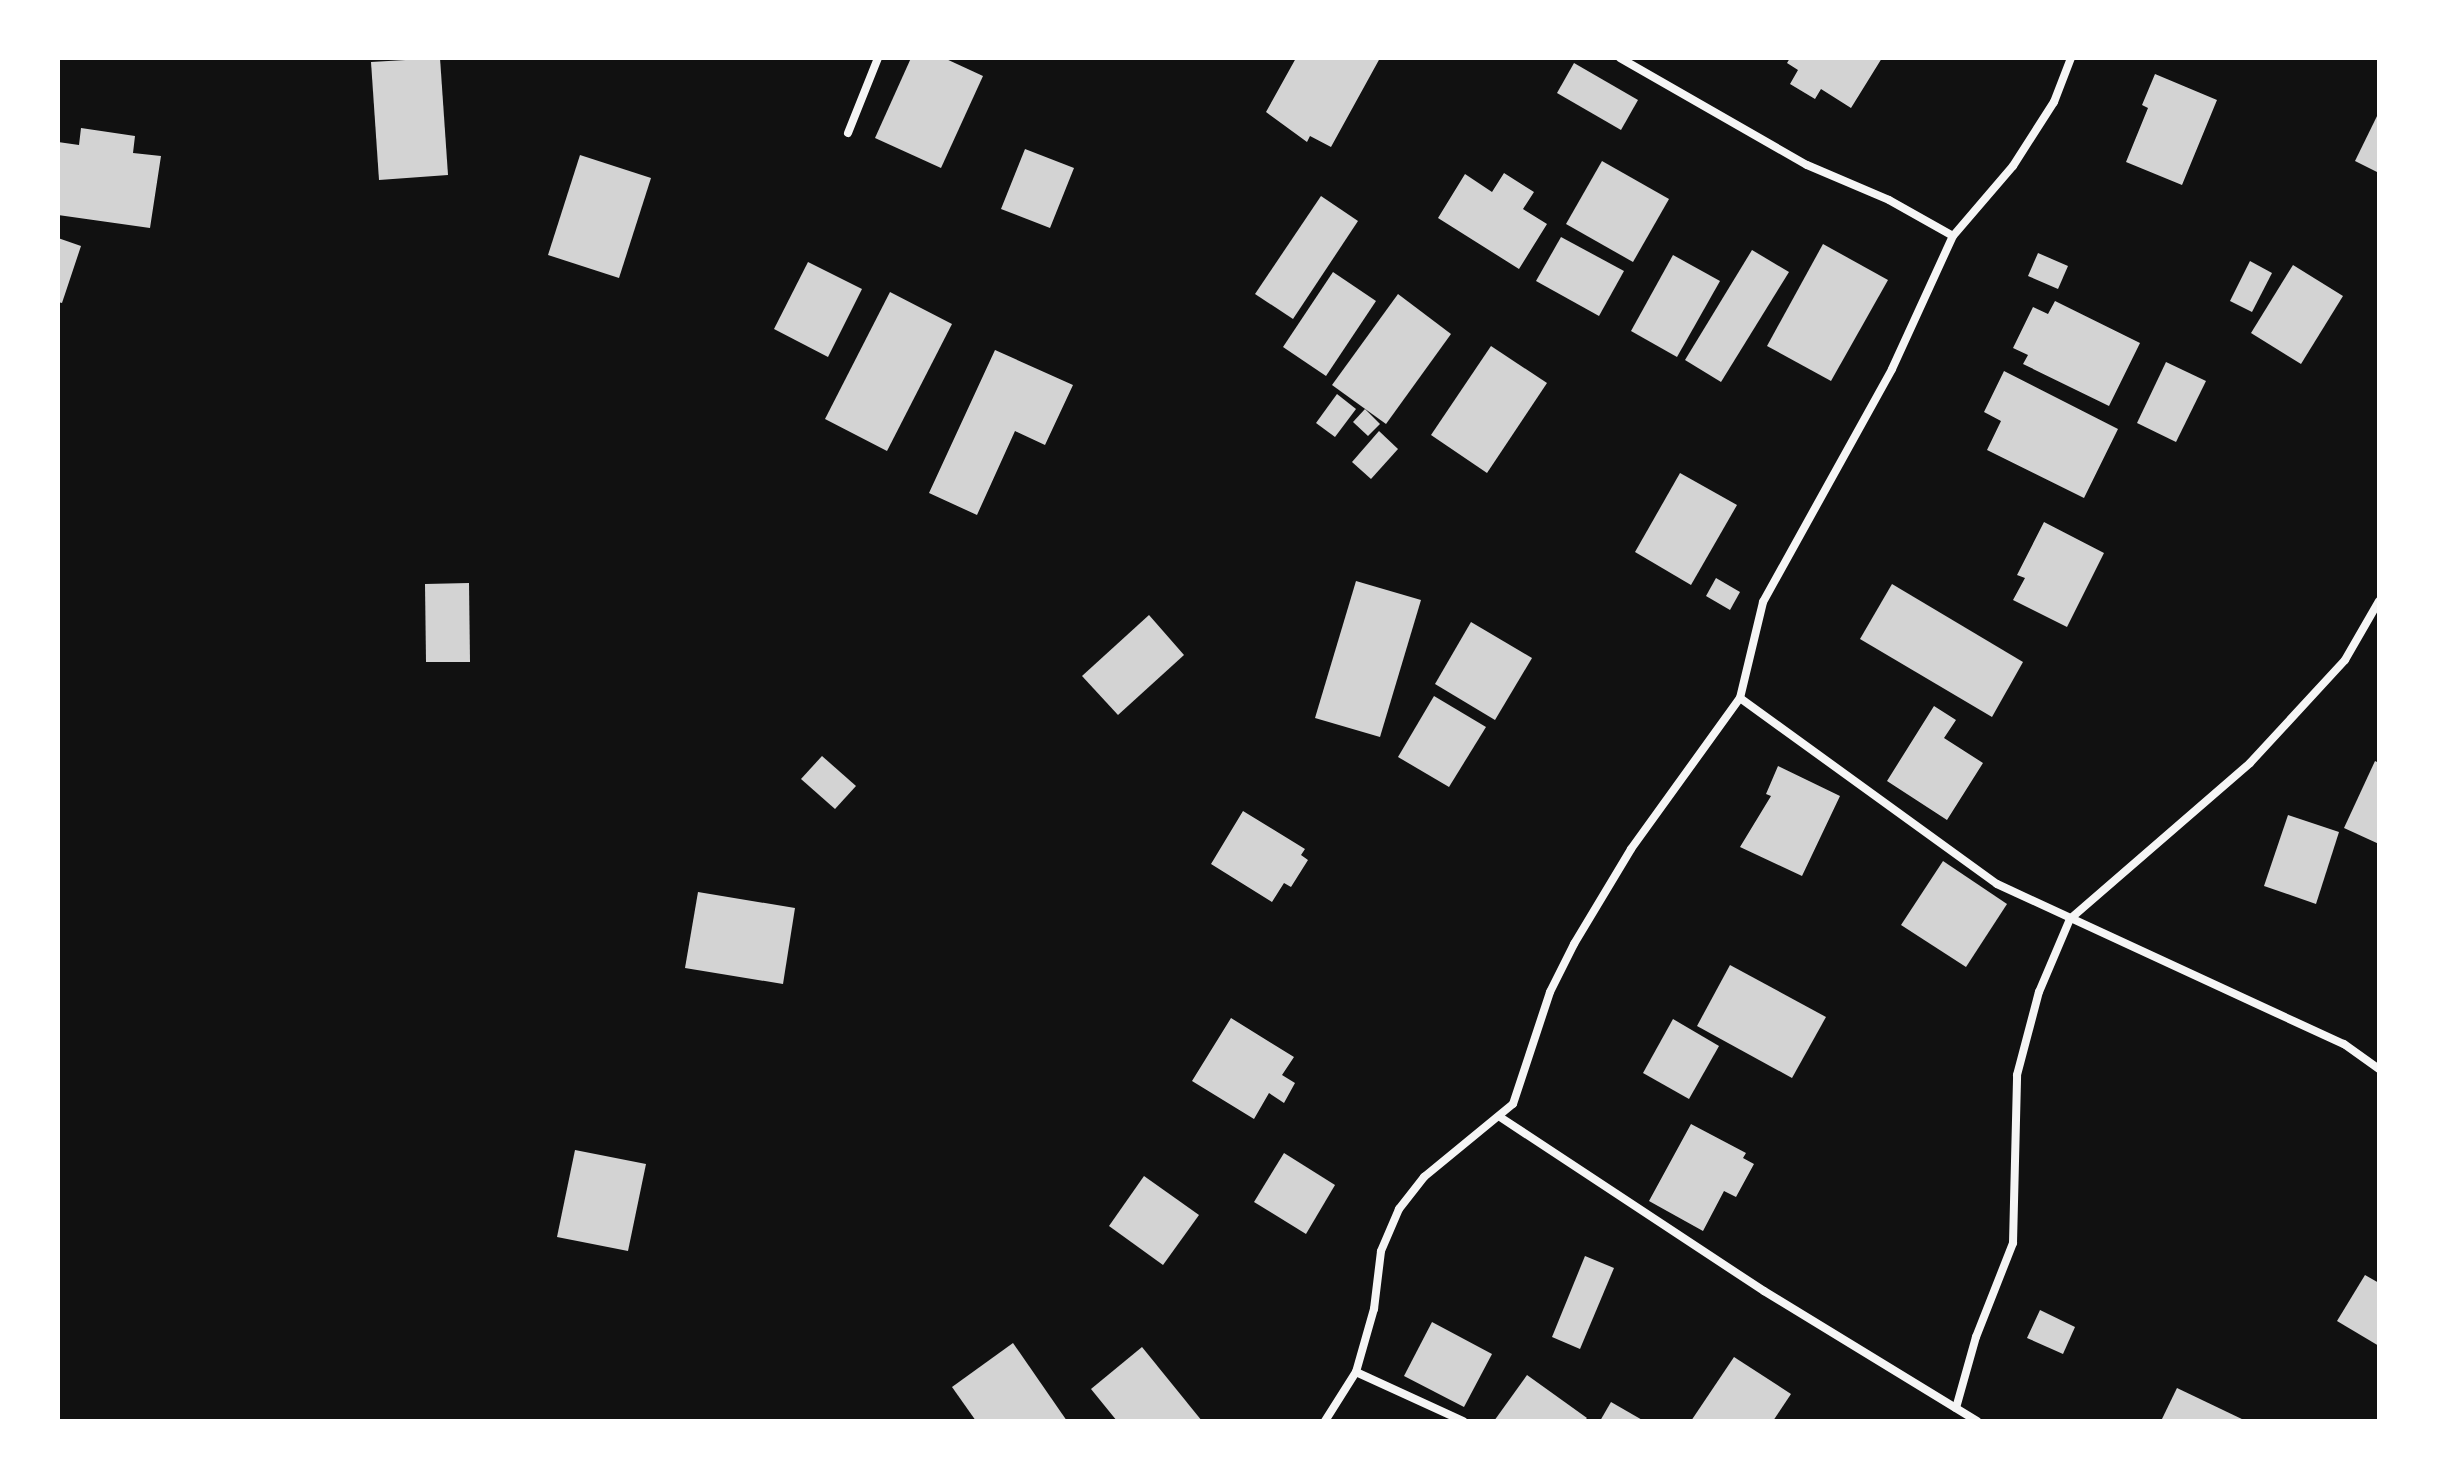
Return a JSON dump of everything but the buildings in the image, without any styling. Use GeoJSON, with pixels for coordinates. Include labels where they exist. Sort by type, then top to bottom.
{"type":"FeatureCollection","features":[{"type":"Feature","properties":{"kind":"street"},"geometry":{"type":"LineString","coordinates":[[848,133],[878,58]]}},
{"type":"Feature","properties":{"kind":"street"},"geometry":{"type":"LineString","coordinates":[[1620,58],[1807,165],[1889,200],[1953,236]]}},
{"type":"Feature","properties":{"kind":"street"},"geometry":{"type":"LineString","coordinates":[[1325,1421],[1356,1372],[1374,1309],[1381,1251],[1399,1209],[1424,1177],[1513,1104],[1550,992],[1574,944],[1631,849],[1740,698],[1763,602],[1892,369],[1953,236],[2013,166],[2054,102],[2071,58]]}},
{"type":"Feature","properties":{"kind":"street"},"geometry":{"type":"LineString","coordinates":[[1956,1408],[2013,1243],[2017,1075],[2039,992],[2070,919],[2250,763],[2345,660],[2379,601]]}},
{"type":"Feature","properties":{"kind":"street"},"geometry":{"type":"LineString","coordinates":[[1740,698],[1997,884],[2344,1044],[2379,1069]]}},
{"type":"Feature","properties":{"kind":"street"},"geometry":{"type":"LineString","coordinates":[[1500,1117],[1764,1291],[1977,1421]]}},
{"type":"Feature","properties":{"kind":"street"},"geometry":{"type":"LineString","coordinates":[[1356,1372],[1463,1421]]}}]}
